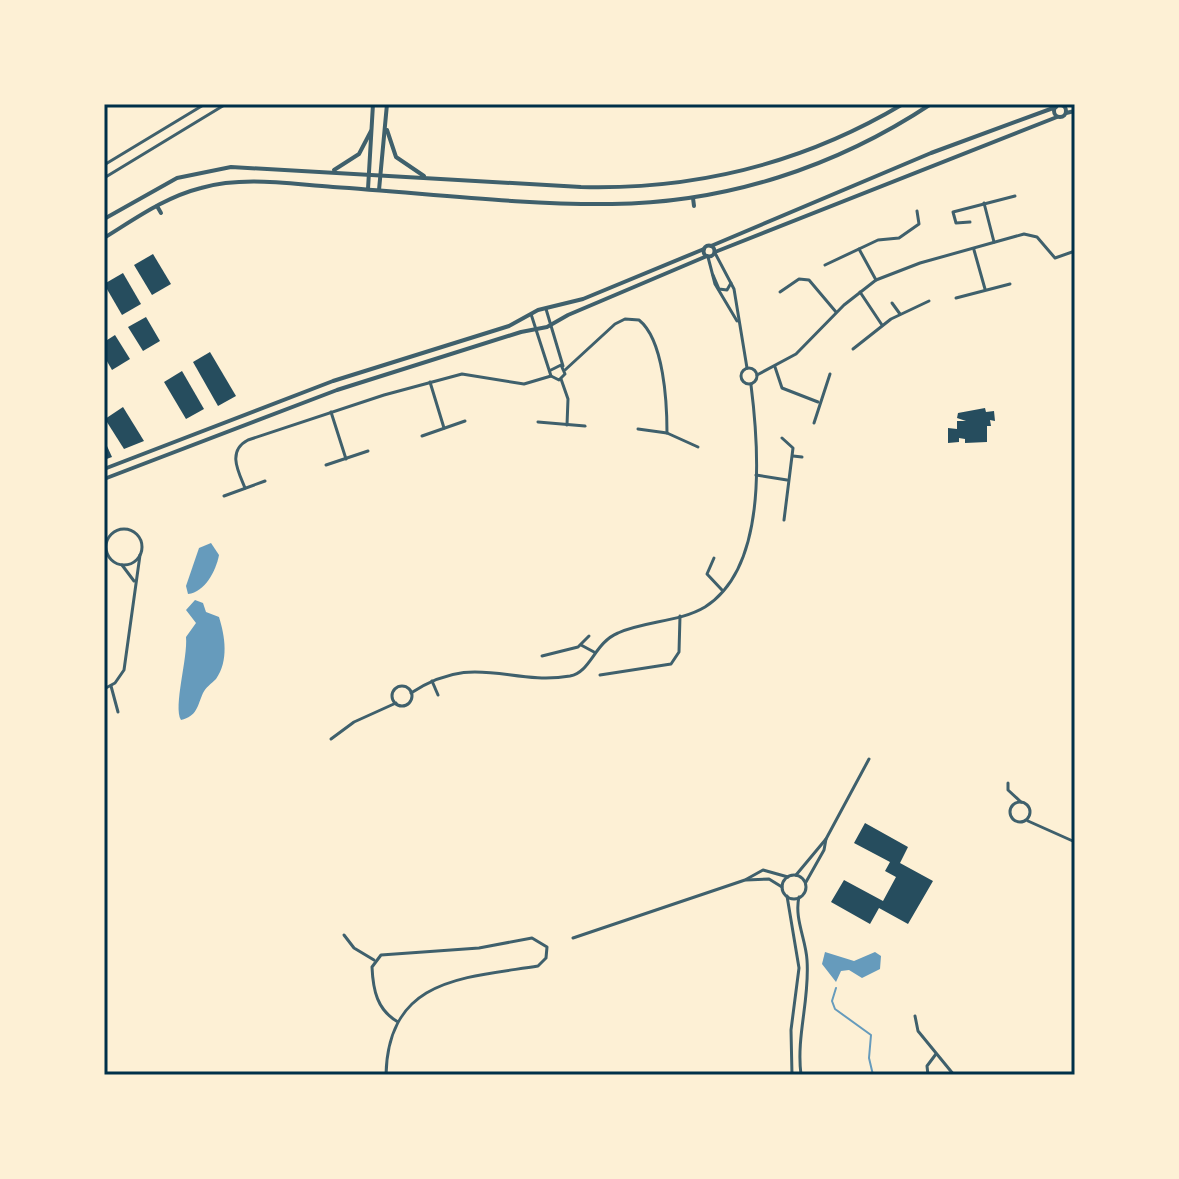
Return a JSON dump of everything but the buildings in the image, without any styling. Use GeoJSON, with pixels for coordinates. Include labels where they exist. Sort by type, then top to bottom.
{"type":"FeatureCollection","features":[{"type":"Feature","properties":{"kind":"street"},"geometry":{"type":"LineString","coordinates":[[104,163],[205,104]]}},
{"type":"Feature","properties":{"kind":"street"},"geometry":{"type":"LineString","coordinates":[[104,178],[226,104]]}},
{"type":"Feature","properties":{"kind":"street"},"geometry":{"type":"LineString","coordinates":[[368,189],[373,104]]}},
{"type":"Feature","properties":{"kind":"street"},"geometry":{"type":"LineString","coordinates":[[379,190],[387,104]]}},
{"type":"Feature","properties":{"kind":"street"},"geometry":{"type":"LineString","coordinates":[[104,219],[177,178],[213,169],[249,166],[609,188],[693,181],[748,170],[802,153],[903,104]]}},
{"type":"Feature","properties":{"kind":"street"},"geometry":{"type":"LineString","coordinates":[[104,238],[183,193],[225,183],[630,204],[693,198],[765,182],[812,166],[879,136],[931,104]]}},
{"type":"Feature","properties":{"kind":"street"},"geometry":{"type":"LineString","coordinates":[[1060,105],[1066,113]]}},
{"type":"Feature","properties":{"kind":"street"},"geometry":{"type":"LineString","coordinates":[[1057,117],[1060,105]]}},
{"type":"Feature","properties":{"kind":"street"},"geometry":{"type":"LineString","coordinates":[[104,479],[337,390],[551,326],[931,153],[1060,105]]}},
{"type":"Feature","properties":{"kind":"street"},"geometry":{"type":"LineString","coordinates":[[104,469],[309,390],[501,329],[531,314],[583,299],[704,249],[714,250],[1075,111]]}},
{"type":"Feature","properties":{"kind":"street"},"geometry":{"type":"LineString","coordinates":[[386,124],[396,157],[426,177]]}},
{"type":"Feature","properties":{"kind":"street"},"geometry":{"type":"LineString","coordinates":[[331,171],[356,157],[372,129]]}},
{"type":"Feature","properties":{"kind":"street"},"geometry":{"type":"LineString","coordinates":[[126,195],[131,202]]}},
{"type":"Feature","properties":{"kind":"street"},"geometry":{"type":"LineString","coordinates":[[970,222],[956,223],[952,215],[958,210],[1015,196]]}},
{"type":"Feature","properties":{"kind":"street"},"geometry":{"type":"LineString","coordinates":[[693,198],[694,206]]}},
{"type":"Feature","properties":{"kind":"street"},"geometry":{"type":"LineString","coordinates":[[984,203],[995,244]]}},
{"type":"Feature","properties":{"kind":"street"},"geometry":{"type":"LineString","coordinates":[[630,204],[631,213]]}},
{"type":"Feature","properties":{"kind":"street"},"geometry":{"type":"LineString","coordinates":[[157,206],[161,213]]}},
{"type":"Feature","properties":{"kind":"street"},"geometry":{"type":"LineString","coordinates":[[825,265],[878,240],[896,239],[915,228],[920,221],[917,211]]}},
{"type":"Feature","properties":{"kind":"street"},"geometry":{"type":"LineString","coordinates":[[331,739],[354,722],[396,703],[407,704],[411,693],[432,681],[479,669],[530,676],[570,676],[585,668],[606,638],[704,607],[722,590],[746,545],[754,507],[756,475],[751,385],[757,375],[796,354],[836,312],[876,280],[920,263],[1028,234],[1040,240],[1051,257],[1062,258],[1075,251]]}},
{"type":"Feature","properties":{"kind":"street"},"geometry":{"type":"LineString","coordinates":[[704,249],[719,289],[737,321]]}},
{"type":"Feature","properties":{"kind":"street"},"geometry":{"type":"LineString","coordinates":[[859,249],[876,280]]}},
{"type":"Feature","properties":{"kind":"street"},"geometry":{"type":"LineString","coordinates":[[714,250],[731,283],[747,368],[741,378],[751,385]]}},
{"type":"Feature","properties":{"kind":"street"},"geometry":{"type":"LineString","coordinates":[[974,250],[985,291]]}},
{"type":"Feature","properties":{"kind":"street"},"geometry":{"type":"LineString","coordinates":[[780,292],[799,279],[809,280],[836,312]]}},
{"type":"Feature","properties":{"kind":"street"},"geometry":{"type":"LineString","coordinates":[[719,289],[727,290],[731,283]]}},
{"type":"Feature","properties":{"kind":"street"},"geometry":{"type":"LineString","coordinates":[[956,298],[1010,284]]}},
{"type":"Feature","properties":{"kind":"street"},"geometry":{"type":"LineString","coordinates":[[860,292],[882,325]]}},
{"type":"Feature","properties":{"kind":"street"},"geometry":{"type":"LineString","coordinates":[[853,349],[882,325],[929,301]]}},
{"type":"Feature","properties":{"kind":"street"},"geometry":{"type":"LineString","coordinates":[[892,303],[900,314]]}},
{"type":"Feature","properties":{"kind":"street"},"geometry":{"type":"LineString","coordinates":[[546,309],[564,368]]}},
{"type":"Feature","properties":{"kind":"street"},"geometry":{"type":"LineString","coordinates":[[531,314],[551,373],[561,379]]}},
{"type":"Feature","properties":{"kind":"street"},"geometry":{"type":"LineString","coordinates":[[567,425],[568,399],[561,379],[564,368],[615,324],[625,319],[639,320],[651,339],[663,379],[667,433]]}},
{"type":"Feature","properties":{"kind":"street"},"geometry":{"type":"LineString","coordinates":[[546,356],[553,357],[558,352]]}},
{"type":"Feature","properties":{"kind":"street"},"geometry":{"type":"LineString","coordinates":[[245,488],[235,460],[240,445],[331,412],[467,373],[524,384],[551,373],[556,365],[564,368]]}},
{"type":"Feature","properties":{"kind":"street"},"geometry":{"type":"LineString","coordinates":[[775,367],[782,388],[818,402]]}},
{"type":"Feature","properties":{"kind":"street"},"geometry":{"type":"LineString","coordinates":[[747,368],[757,375]]}},
{"type":"Feature","properties":{"kind":"street"},"geometry":{"type":"LineString","coordinates":[[814,423],[818,402],[830,374]]}},
{"type":"Feature","properties":{"kind":"street"},"geometry":{"type":"LineString","coordinates":[[430,382],[444,428]]}},
{"type":"Feature","properties":{"kind":"street"},"geometry":{"type":"LineString","coordinates":[[331,412],[346,459]]}},
{"type":"Feature","properties":{"kind":"street"},"geometry":{"type":"LineString","coordinates":[[422,436],[465,421]]}},
{"type":"Feature","properties":{"kind":"street"},"geometry":{"type":"LineString","coordinates":[[538,422],[585,426]]}},
{"type":"Feature","properties":{"kind":"street"},"geometry":{"type":"LineString","coordinates":[[638,429],[667,433],[698,447]]}},
{"type":"Feature","properties":{"kind":"street"},"geometry":{"type":"LineString","coordinates":[[782,438],[792,443],[793,456],[784,520]]}},
{"type":"Feature","properties":{"kind":"street"},"geometry":{"type":"LineString","coordinates":[[326,465],[368,451]]}},
{"type":"Feature","properties":{"kind":"street"},"geometry":{"type":"LineString","coordinates":[[793,456],[802,457]]}},
{"type":"Feature","properties":{"kind":"street"},"geometry":{"type":"LineString","coordinates":[[756,475],[789,481]]}},
{"type":"Feature","properties":{"kind":"street"},"geometry":{"type":"LineString","coordinates":[[224,496],[265,481]]}},
{"type":"Feature","properties":{"kind":"street"},"geometry":{"type":"LineString","coordinates":[[104,689],[122,675],[125,665],[140,555],[141,541],[135,533],[122,529],[113,533],[106,545],[107,554],[122,565],[135,586]]}},
{"type":"Feature","properties":{"kind":"street"},"geometry":{"type":"LineString","coordinates":[[122,565],[131,564],[140,555]]}},
{"type":"Feature","properties":{"kind":"street"},"geometry":{"type":"LineString","coordinates":[[714,558],[707,574],[722,590]]}},
{"type":"Feature","properties":{"kind":"street"},"geometry":{"type":"LineString","coordinates":[[600,675],[671,664],[679,652],[680,616]]}},
{"type":"Feature","properties":{"kind":"street"},"geometry":{"type":"LineString","coordinates":[[542,656],[581,645],[589,636]]}},
{"type":"Feature","properties":{"kind":"street"},"geometry":{"type":"LineString","coordinates":[[581,645],[594,652]]}},
{"type":"Feature","properties":{"kind":"street"},"geometry":{"type":"LineString","coordinates":[[432,681],[438,695]]}},
{"type":"Feature","properties":{"kind":"street"},"geometry":{"type":"LineString","coordinates":[[111,686],[118,712]]}},
{"type":"Feature","properties":{"kind":"street"},"geometry":{"type":"LineString","coordinates":[[396,703],[392,694],[398,687],[407,688],[411,693]]}},
{"type":"Feature","properties":{"kind":"street"},"geometry":{"type":"LineString","coordinates":[[573,938],[746,880],[760,871],[771,870],[788,877],[796,875],[826,839],[869,759]]}},
{"type":"Feature","properties":{"kind":"street"},"geometry":{"type":"LineString","coordinates":[[1008,783],[1008,790],[1029,809],[1026,820]]}},
{"type":"Feature","properties":{"kind":"street"},"geometry":{"type":"LineString","coordinates":[[1021,802],[1014,805],[1011,813],[1017,821],[1026,820],[1075,842]]}},
{"type":"Feature","properties":{"kind":"street"},"geometry":{"type":"LineString","coordinates":[[801,1075],[799,1034],[807,963],[797,909],[799,897],[805,892],[826,839]]}},
{"type":"Feature","properties":{"kind":"street"},"geometry":{"type":"LineString","coordinates":[[769,879],[771,870]]}},
{"type":"Feature","properties":{"kind":"street"},"geometry":{"type":"LineString","coordinates":[[760,871],[763,879]]}},
{"type":"Feature","properties":{"kind":"street"},"geometry":{"type":"LineString","coordinates":[[796,875],[806,883]]}},
{"type":"Feature","properties":{"kind":"street"},"geometry":{"type":"LineString","coordinates":[[783,888],[788,877]]}},
{"type":"Feature","properties":{"kind":"street"},"geometry":{"type":"LineString","coordinates":[[746,880],[769,879],[783,888],[787,896],[799,968],[791,1030],[792,1075]]}},
{"type":"Feature","properties":{"kind":"street"},"geometry":{"type":"LineString","coordinates":[[787,896],[799,897]]}},
{"type":"Feature","properties":{"kind":"street"},"geometry":{"type":"LineString","coordinates":[[344,935],[354,948],[375,960]]}},
{"type":"Feature","properties":{"kind":"street"},"geometry":{"type":"LineString","coordinates":[[386,1075],[390,1044],[398,1022],[409,1006],[431,988],[457,979],[538,966],[546,958],[547,947],[532,938],[479,948],[385,954],[375,960],[372,970],[379,1003],[385,1013],[398,1022]]}},
{"type":"Feature","properties":{"kind":"street"},"geometry":{"type":"LineString","coordinates":[[915,1016],[916,1029],[951,1074]]}},
{"type":"Feature","properties":{"kind":"street"},"geometry":{"type":"LineString","coordinates":[[104,1047],[104,1071]]}},
{"type":"Feature","properties":{"kind":"street"},"geometry":{"type":"LineString","coordinates":[[928,1075],[927,1066],[936,1054]]}},
{"type":"Feature","properties":{"kind":"water"},"geometry":{"type":"Polygon","coordinates":[[[211,543],[219,555],[215,568],[200,589],[188,594],[186,586],[199,548],[211,543]]]}},
{"type":"Feature","properties":{"kind":"water"},"geometry":{"type":"Polygon","coordinates":[[[195,600],[203,603],[206,612],[219,617],[224,656],[220,672],[204,691],[196,710],[181,720],[179,704],[186,637],[196,623],[186,610],[195,600]]]}},
{"type":"Feature","properties":{"kind":"water"},"geometry":{"type":"Polygon","coordinates":[[[825,952],[854,961],[875,952],[881,956],[880,969],[862,978],[849,970],[841,971],[836,982],[822,964],[825,952]]]}},
{"type":"Feature","properties":{"kind":"waterway"},"geometry":{"type":"LineString","coordinates":[[836,988],[832,1001],[835,1009],[871,1035],[869,1058],[873,1075]]}}]}
